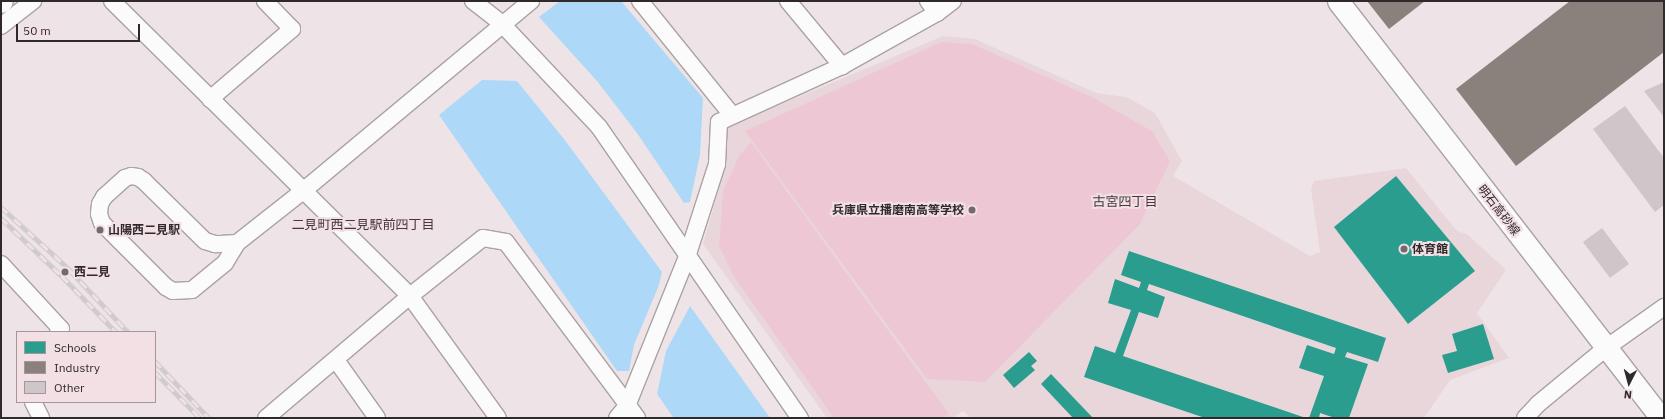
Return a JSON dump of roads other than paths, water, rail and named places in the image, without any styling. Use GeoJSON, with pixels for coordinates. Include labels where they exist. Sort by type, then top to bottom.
{"type":"FeatureCollection","features":[{"type":"Feature","properties":{"kind":"main road","name":"明石高砂線"},"geometry":{"type":"LineString","coordinates":[[1338,1],[1660,418]]}},
{"type":"Feature","properties":{"kind":"street"},"geometry":{"type":"LineString","coordinates":[[1,26],[33,1]]}},
{"type":"Feature","properties":{"kind":"street"},"geometry":{"type":"LineString","coordinates":[[112,1],[410,296],[498,418]]}},
{"type":"Feature","properties":{"kind":"street"},"geometry":{"type":"LineString","coordinates":[[210,98],[292,29],[265,1]]}},
{"type":"Feature","properties":{"kind":"street"},"geometry":{"type":"LineString","coordinates":[[473,1],[502,24],[598,127],[800,418]]}},
{"type":"Feature","properties":{"kind":"street"},"geometry":{"type":"LineString","coordinates":[[237,243],[216,244],[206,242],[144,181],[138,177],[131,176],[125,178],[104,197],[100,204],[99,214],[102,223],[166,287],[173,291],[192,290],[225,263],[237,243],[303,191],[531,1]]}},
{"type":"Feature","properties":{"kind":"street"},"geometry":{"type":"LineString","coordinates":[[640,1],[732,115]]}},
{"type":"Feature","properties":{"kind":"street"},"geometry":{"type":"LineString","coordinates":[[788,1],[842,66]]}},
{"type":"Feature","properties":{"kind":"street"},"geometry":{"type":"LineString","coordinates":[[617,418],[632,412],[687,257],[717,164],[719,122],[842,66],[932,7],[953,1]]}},
{"type":"Feature","properties":{"kind":"street"},"geometry":{"type":"LineString","coordinates":[[266,418],[410,296],[483,238],[506,242],[632,412]]}},
{"type":"Feature","properties":{"kind":"street"},"geometry":{"type":"LineString","coordinates":[[1,264],[61,329],[59,331]]}},
{"type":"Feature","properties":{"kind":"street"},"geometry":{"type":"LineString","coordinates":[[1525,418],[1538,404],[1606,348],[1664,307]]}},
{"type":"Feature","properties":{"kind":"street"},"geometry":{"type":"LineString","coordinates":[[336,360],[377,418]]}},
{"type":"Feature","properties":{"kind":"street"},"geometry":{"type":"LineString","coordinates":[[34,403],[41,418]]}},
{"type":"Feature","properties":{"kind":"water"},"geometry":{"type":"Polygon","coordinates":[[[560,1],[621,1],[703,98],[700,155],[690,202],[684,203],[637,133],[597,81],[539,17],[560,1]]]}},
{"type":"Feature","properties":{"kind":"water"},"geometry":{"type":"Polygon","coordinates":[[[482,80],[517,81],[564,139],[662,272],[659,285],[634,345],[629,371],[617,371],[439,115],[482,80]]]}},
{"type":"Feature","properties":{"kind":"water"},"geometry":{"type":"Polygon","coordinates":[[[690,306],[770,418],[672,418],[673,417],[657,394],[666,351],[690,306]]]}},
{"type":"Feature","properties":{"kind":"railway"},"geometry":{"type":"LineString","coordinates":[[1,207],[68,268],[127,331]]}},
{"type":"Feature","properties":{"kind":"railway"},"geometry":{"type":"LineString","coordinates":[[1,218],[62,276],[115,331]]}},
{"type":"Feature","properties":{"kind":"railway"},"geometry":{"type":"LineString","coordinates":[[156,362],[209,418]]}},
{"type":"Feature","properties":{"kind":"railway"},"geometry":{"type":"LineString","coordinates":[[156,373],[200,418]]}},
{"type":"Feature","properties":{"kind":"place","name":"兵庫県立播磨南高等学校"},"geometry":{"type":"Point","coordinates":[972,210]}},
{"type":"Feature","properties":{"kind":"place","name":"山陽西二見駅"},"geometry":{"type":"Point","coordinates":[100,230]}},
{"type":"Feature","properties":{"kind":"place","name":"体育館"},"geometry":{"type":"Point","coordinates":[1404,249]}},
{"type":"Feature","properties":{"kind":"place","name":"西二見"},"geometry":{"type":"Point","coordinates":[65,272]}},
{"type":"Feature","properties":{"kind":"district","name":"古宮四丁目"},"geometry":{"type":"Point","coordinates":[1125,202]}},
{"type":"Feature","properties":{"kind":"district","name":"二見町西二見駅前四丁目"},"geometry":{"type":"Point","coordinates":[363,225]}}]}
